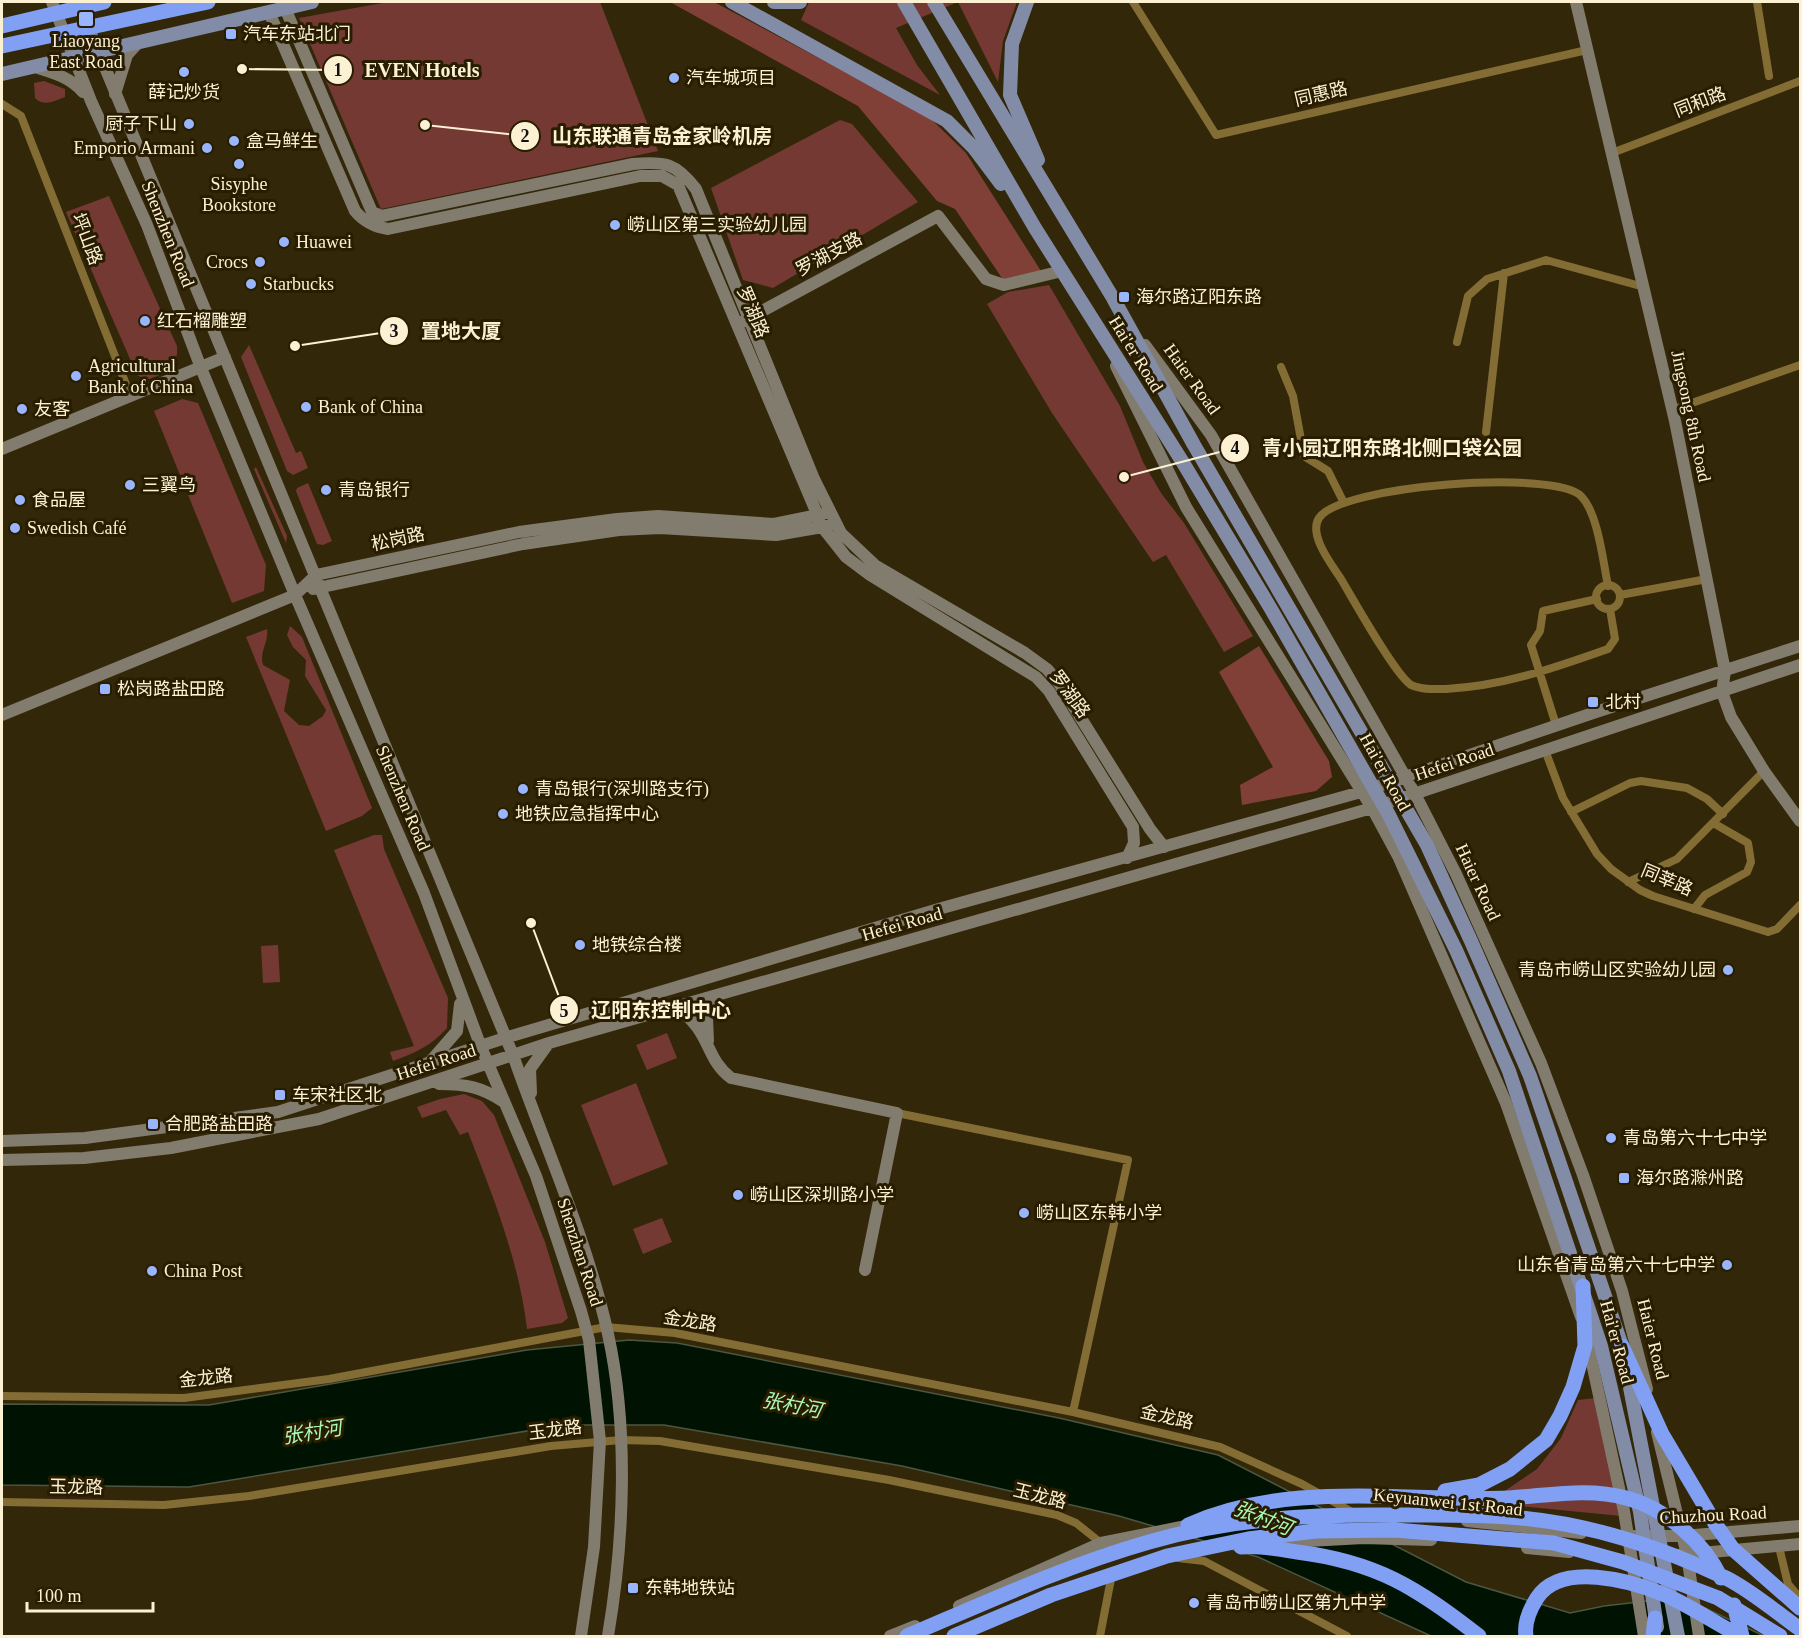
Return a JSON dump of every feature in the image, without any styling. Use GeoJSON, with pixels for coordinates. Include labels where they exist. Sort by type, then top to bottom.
{"type":"FeatureCollection","features":[{"type":"Feature","properties":{"kind":"highway"},"geometry":{"type":"LineString","coordinates":[[2,26],[104,2]]}},
{"type":"Feature","properties":{"kind":"highway"},"geometry":{"type":"LineString","coordinates":[[2,46],[208,2]]}},
{"type":"Feature","properties":{"kind":"highway"},"geometry":{"type":"LineString","coordinates":[[1412,1496],[1479,1485],[1510,1469],[1546,1440],[1573,1387],[1585,1346],[1583,1286]]}},
{"type":"Feature","properties":{"kind":"highway"},"geometry":{"type":"LineString","coordinates":[[1622,1346],[1662,1434],[1699,1499],[1733,1549],[1751,1581],[1762,1616],[1762,1636]]}},
{"type":"Feature","properties":{"kind":"highway"},"geometry":{"type":"LineString","coordinates":[[1149,1542],[1217,1512],[1272,1501],[1365,1495],[1510,1498],[1570,1493],[1625,1497],[1672,1521],[1715,1566],[1738,1613],[1741,1636]]}},
{"type":"Feature","properties":{"kind":"highway"},"geometry":{"type":"LineString","coordinates":[[907,1636],[1024,1584],[1149,1542],[1231,1522],[1292,1516],[1510,1517],[1556,1523],[1645,1547],[1728,1579],[1800,1629]]}},
{"type":"Feature","properties":{"kind":"highway"},"geometry":{"type":"LineString","coordinates":[[954,1636],[1051,1595],[1171,1557],[1248,1539],[1316,1531],[1395,1530],[1554,1543],[1623,1562],[1718,1598],[1780,1636]]}},
{"type":"Feature","properties":{"kind":"highway"},"geometry":{"type":"LineString","coordinates":[[1171,1557],[1245,1546],[1350,1561],[1399,1581],[1479,1636]]}},
{"type":"Feature","properties":{"kind":"highway"},"geometry":{"type":"LineString","coordinates":[[1733,1549],[1800,1608]]}},
{"type":"Feature","properties":{"kind":"highway"},"geometry":{"type":"LineString","coordinates":[[1526,1636],[1530,1609],[1541,1592],[1563,1580],[1590,1577],[1624,1582],[1664,1595],[1741,1636]]}},
{"type":"Feature","properties":{"kind":"highway"},"geometry":{"type":"LineString","coordinates":[[1653,1636],[1655,1618]]}},
{"type":"Feature","properties":{"kind":"main road","name":"Shenzhen Road"},"geometry":{"type":"LineString","coordinates":[[52,2],[91,100],[147,225],[201,368],[295,595],[384,797],[481,1047],[536,1176],[588,1335],[600,1435],[594,1547],[581,1636]]}},
{"type":"Feature","properties":{"kind":"main road","name":"Shenzhen Road"},"geometry":{"type":"LineString","coordinates":[[78,2],[319,581],[513,1055],[557,1171],[608,1332],[620,1426],[619,1545],[616,1588],[608,1636]]}},
{"type":"Feature","properties":{"kind":"main road"},"geometry":{"type":"LineString","coordinates":[[2,74],[35,67],[95,45],[139,42],[312,2]]}},
{"type":"Feature","properties":{"kind":"main road"},"geometry":{"type":"LineString","coordinates":[[732,2],[947,121],[974,148],[1035,228]]}},
{"type":"Feature","properties":{"kind":"main road"},"geometry":{"type":"LineString","coordinates":[[774,2],[800,2]]}},
{"type":"Feature","properties":{"kind":"main road","name":"Hai'er Road"},"geometry":{"type":"LineString","coordinates":[[904,2],[1035,228],[1182,461],[1271,609],[1389,815],[1456,950],[1509,1071],[1583,1286],[1601,1346],[1640,1512],[1658,1636]]}},
{"type":"Feature","properties":{"kind":"main road"},"geometry":{"type":"LineString","coordinates":[[934,2],[1062,214]]}},
{"type":"Feature","properties":{"kind":"main road"},"geometry":{"type":"LineString","coordinates":[[1027,2],[1012,44],[1010,95],[1062,214]]}},
{"type":"Feature","properties":{"kind":"main road","name":"Jingsong 8th Road"},"geometry":{"type":"LineString","coordinates":[[1576,2],[1672,410],[1725,671],[1722,692],[1731,717],[1764,771],[1800,821]]}},
{"type":"Feature","properties":{"kind":"main road"},"geometry":{"type":"LineString","coordinates":[[285,8],[372,212],[382,216],[633,164],[657,162],[674,166],[696,189],[743,321],[826,520],[859,553],[876,566],[1025,653],[1047,669],[1059,683],[1164,847]]}},
{"type":"Feature","properties":{"kind":"main road","name":"罗湖路"},"geometry":{"type":"LineString","coordinates":[[269,12],[355,211],[366,222],[388,229],[640,176],[662,176],[678,185],[743,321]]}},
{"type":"Feature","properties":{"kind":"main road"},"geometry":{"type":"LineString","coordinates":[[115,94],[124,63],[139,42]]}},
{"type":"Feature","properties":{"kind":"main road"},"geometry":{"type":"LineString","coordinates":[[35,67],[74,81],[91,100]]}},
{"type":"Feature","properties":{"kind":"main road","name":"Haier Road"},"geometry":{"type":"LineString","coordinates":[[1062,214],[1123,316],[1211,435],[1414,794],[1456,874],[1541,1063],[1583,1175],[1622,1291],[1683,1536],[1699,1636]]}},
{"type":"Feature","properties":{"kind":"main road","name":"罗湖支路"},"geometry":{"type":"LineString","coordinates":[[743,321],[938,216],[986,279],[1004,285],[1062,271]]}},
{"type":"Feature","properties":{"kind":"main road","name":"Hai'er Road"},"geometry":{"type":"LineString","coordinates":[[1123,316],[1194,445],[1427,845],[1530,1076],[1622,1346],[1678,1636]]}},
{"type":"Feature","properties":{"kind":"main road"},"geometry":{"type":"LineString","coordinates":[[1095,324],[1186,507],[1372,807],[1399,858],[1506,1103],[1582,1319],[1613,1455],[1644,1636]]}},
{"type":"Feature","properties":{"kind":"main road"},"geometry":{"type":"LineString","coordinates":[[2,449],[225,357]]}},
{"type":"Feature","properties":{"kind":"main road","name":"松岗路"},"geometry":{"type":"LineString","coordinates":[[319,581],[519,532],[617,519],[658,516],[774,524],[826,520]]}},
{"type":"Feature","properties":{"kind":"main road","name":"罗湖路"},"geometry":{"type":"LineString","coordinates":[[826,520],[846,557],[870,575],[1024,667],[1049,691],[1133,826],[1134,843],[1127,858]]}},
{"type":"Feature","properties":{"kind":"main road"},"geometry":{"type":"LineString","coordinates":[[2,715],[295,595],[319,581]]}},
{"type":"Feature","properties":{"kind":"main road","name":"Hefei Road"},"geometry":{"type":"LineString","coordinates":[[2,1141],[109,1135],[278,1112],[505,1038],[942,908],[1361,792],[1556,725],[1800,646]]}},
{"type":"Feature","properties":{"kind":"main road","name":"Hefei Road"},"geometry":{"type":"LineString","coordinates":[[2,1160],[84,1158],[182,1146],[309,1121],[429,1084],[549,1043],[1372,807],[1800,665]]}},
{"type":"Feature","properties":{"kind":"main road"},"geometry":{"type":"LineString","coordinates":[[429,1063],[457,1031],[461,1017],[461,993]]}},
{"type":"Feature","properties":{"kind":"main road"},"geometry":{"type":"LineString","coordinates":[[708,1042],[707,1018],[714,996]]}},
{"type":"Feature","properties":{"kind":"main road"},"geometry":{"type":"LineString","coordinates":[[675,1007],[696,1022],[722,1071],[739,1081],[897,1113],[866,1270]]}},
{"type":"Feature","properties":{"kind":"main road"},"geometry":{"type":"LineString","coordinates":[[533,1112],[530,1069],[549,1043]]}},
{"type":"Feature","properties":{"kind":"main road"},"geometry":{"type":"LineString","coordinates":[[429,1084],[469,1084],[487,1091],[506,1103]]}},
{"type":"Feature","properties":{"kind":"main road","name":"Keyuanwei 1st Road"},"geometry":{"type":"LineString","coordinates":[[890,1636],[1101,1543],[1172,1527],[1245,1516],[1330,1512],[1405,1514],[1539,1530],[1628,1536]]}},
{"type":"Feature","properties":{"kind":"main road","name":"Chuzhou Road"},"geometry":{"type":"LineString","coordinates":[[1628,1536],[1683,1536],[1800,1526]]}},
{"type":"Feature","properties":{"kind":"main road","name":"Keyuanwei 1st Road"},"geometry":{"type":"LineString","coordinates":[[967,1636],[1171,1557],[1203,1551],[1273,1543],[1384,1538],[1631,1555]]}},
{"type":"Feature","properties":{"kind":"main road","name":"Chuzhou Road"},"geometry":{"type":"LineString","coordinates":[[1631,1555],[1688,1560],[1800,1544]]}},
{"type":"Feature","properties":{"kind":"street","name":"同惠路"},"geometry":{"type":"LineString","coordinates":[[1133,2],[1216,135],[1587,50]]}},
{"type":"Feature","properties":{"kind":"street"},"geometry":{"type":"LineString","coordinates":[[1757,2],[1769,76]]}},
{"type":"Feature","properties":{"kind":"street","name":"同和路"},"geometry":{"type":"LineString","coordinates":[[1612,153],[1800,81]]}},
{"type":"Feature","properties":{"kind":"street","name":"坪山路"},"geometry":{"type":"LineString","coordinates":[[2,104],[21,116],[131,397]]}},
{"type":"Feature","properties":{"kind":"street"},"geometry":{"type":"LineString","coordinates":[[1457,342],[1468,296],[1486,279],[1546,260],[1644,287]]}},
{"type":"Feature","properties":{"kind":"street"},"geometry":{"type":"LineString","coordinates":[[1486,432],[1504,273]]}},
{"type":"Feature","properties":{"kind":"street"},"geometry":{"type":"LineString","coordinates":[[1672,410],[1800,365]]}},
{"type":"Feature","properties":{"kind":"street"},"geometry":{"type":"LineString","coordinates":[[1281,367],[1293,396],[1304,456],[1328,471],[1344,503]]}},
{"type":"Feature","properties":{"kind":"street"},"geometry":{"type":"LineString","coordinates":[[1608,586],[1591,511],[1581,495],[1568,488],[1552,484],[1473,483],[1416,486],[1344,503],[1332,508],[1319,518],[1316,527],[1320,544],[1382,647],[1408,683],[1434,689],[1463,688],[1499,684],[1540,673],[1612,645],[1615,632],[1610,609]]}},
{"type":"Feature","properties":{"kind":"street"},"geometry":{"type":"LineString","coordinates":[[1620,595],[1707,579]]}},
{"type":"Feature","properties":{"kind":"street"},"geometry":{"type":"LineString","coordinates":[[1608,586],[1616,588],[1620,595],[1617,605],[1610,609],[1600,606],[1597,599],[1598,592],[1608,586]]}},
{"type":"Feature","properties":{"kind":"street"},"geometry":{"type":"LineString","coordinates":[[1556,725],[1531,645],[1540,631],[1543,611],[1597,599]]}},
{"type":"Feature","properties":{"kind":"street","name":"同莘路"},"geometry":{"type":"LineString","coordinates":[[1545,750],[1571,812],[1597,854],[1628,882],[1653,896],[1768,932],[1777,929],[1800,905]]}},
{"type":"Feature","properties":{"kind":"street"},"geometry":{"type":"LineString","coordinates":[[1628,882],[1677,859],[1764,771]]}},
{"type":"Feature","properties":{"kind":"street"},"geometry":{"type":"LineString","coordinates":[[1571,812],[1630,783],[1641,781],[1687,788],[1707,800],[1723,814]]}},
{"type":"Feature","properties":{"kind":"street"},"geometry":{"type":"LineString","coordinates":[[1694,909],[1705,895],[1747,872],[1751,862],[1750,847],[1744,840],[1714,824]]}},
{"type":"Feature","properties":{"kind":"street"},"geometry":{"type":"LineString","coordinates":[[897,1113],[1128,1160],[1073,1412]]}},
{"type":"Feature","properties":{"kind":"street","name":"金龙路"},"geometry":{"type":"LineString","coordinates":[[2,1396],[184,1398],[329,1379],[608,1332],[675,1334],[1073,1412],[1220,1447],[1302,1484],[1353,1512]]}},
{"type":"Feature","properties":{"kind":"street","name":"玉龙路"},"geometry":{"type":"LineString","coordinates":[[2,1502],[164,1505],[249,1496],[551,1446],[600,1435],[621,1440],[660,1441],[878,1478],[1045,1512],[1076,1523],[1101,1543]]}},
{"type":"Feature","properties":{"kind":"street"},"geometry":{"type":"LineString","coordinates":[[1779,1547],[1788,1584],[1800,1598]]}},
{"type":"Feature","properties":{"kind":"street"},"geometry":{"type":"LineString","coordinates":[[1171,1557],[1204,1561],[1347,1636]]}},
{"type":"Feature","properties":{"kind":"street"},"geometry":{"type":"LineString","coordinates":[[1100,1636],[1111,1579]]}},
{"type":"Feature","properties":{"kind":"shaded area"},"geometry":{"type":"Polygon","coordinates":[[[388,2],[600,2],[658,151],[381,209],[299,18],[388,2]]]}},
{"type":"Feature","properties":{"kind":"shaded area"},"geometry":{"type":"Polygon","coordinates":[[[670,2],[714,2],[929,117],[966,153],[1041,271],[1004,281],[955,209],[937,201],[858,106],[670,2]]]}},
{"type":"Feature","properties":{"kind":"shaded area"},"geometry":{"type":"Polygon","coordinates":[[[809,2],[958,2],[896,28],[917,65],[940,95],[801,20],[809,2]]]}},
{"type":"Feature","properties":{"kind":"shaded area"},"geometry":{"type":"Polygon","coordinates":[[[958,2],[1017,2],[1003,41],[998,82],[958,2]]]}},
{"type":"Feature","properties":{"kind":"shaded area"},"geometry":{"type":"Polygon","coordinates":[[[44,81],[65,89],[65,97],[49,102],[38,101],[35,98],[34,83],[44,81]]]}},
{"type":"Feature","properties":{"kind":"shaded area"},"geometry":{"type":"Polygon","coordinates":[[[840,120],[852,124],[918,202],[773,288],[743,280],[711,188],[840,120]]]}},
{"type":"Feature","properties":{"kind":"shaded area"},"geometry":{"type":"Polygon","coordinates":[[[109,196],[177,346],[176,360],[173,365],[165,372],[146,380],[137,375],[66,212],[109,196]]]}},
{"type":"Feature","properties":{"kind":"shaded area"},"geometry":{"type":"Polygon","coordinates":[[[1049,285],[1120,406],[1143,462],[1161,493],[1184,523],[1253,636],[1224,652],[1166,555],[1153,562],[1052,413],[987,304],[1008,292],[1049,285]]]}},
{"type":"Feature","properties":{"kind":"shaded area"},"geometry":{"type":"Polygon","coordinates":[[[249,345],[296,453],[301,451],[308,468],[293,475],[287,471],[241,357],[249,345]]]}},
{"type":"Feature","properties":{"kind":"shaded area"},"geometry":{"type":"Polygon","coordinates":[[[182,399],[198,403],[266,565],[264,591],[232,603],[154,411],[182,399]]]}},
{"type":"Feature","properties":{"kind":"shaded area"},"geometry":{"type":"Polygon","coordinates":[[[256,467],[287,536],[286,543],[254,469],[256,467]]]}},
{"type":"Feature","properties":{"kind":"shaded area"},"geometry":{"type":"Polygon","coordinates":[[[308,483],[332,541],[323,545],[317,544],[296,491],[297,488],[308,483]]]}},
{"type":"Feature","properties":{"kind":"shaded area"},"geometry":{"type":"Polygon","coordinates":[[[290,626],[302,637],[372,808],[362,816],[326,831],[246,637],[267,629],[262,656],[263,665],[290,680],[284,711],[299,725],[309,726],[323,716],[326,710],[305,676],[306,660],[293,647],[287,635],[290,626]]]}},
{"type":"Feature","properties":{"kind":"shaded area"},"geometry":{"type":"Polygon","coordinates":[[[1259,646],[1329,761],[1332,777],[1316,791],[1242,805],[1240,785],[1273,767],[1219,672],[1259,646]]]}},
{"type":"Feature","properties":{"kind":"shaded area"},"geometry":{"type":"Polygon","coordinates":[[[374,835],[382,835],[384,849],[448,998],[447,1028],[435,1040],[422,1048],[393,1061],[390,1052],[414,1046],[334,850],[374,835]]]}},
{"type":"Feature","properties":{"kind":"shaded area"},"geometry":{"type":"Polygon","coordinates":[[[278,945],[280,982],[263,983],[261,946],[278,945]]]}},
{"type":"Feature","properties":{"kind":"shaded area"},"geometry":{"type":"Polygon","coordinates":[[[667,1033],[677,1058],[647,1070],[636,1045],[667,1033]]]}},
{"type":"Feature","properties":{"kind":"shaded area"},"geometry":{"type":"Polygon","coordinates":[[[636,1083],[668,1164],[613,1186],[581,1105],[636,1083]]]}},
{"type":"Feature","properties":{"kind":"shaded area"},"geometry":{"type":"Polygon","coordinates":[[[464,1094],[482,1101],[494,1115],[545,1242],[568,1318],[562,1323],[527,1329],[511,1254],[496,1205],[468,1132],[460,1135],[446,1110],[422,1118],[417,1107],[464,1094]]]}},
{"type":"Feature","properties":{"kind":"shaded area"},"geometry":{"type":"Polygon","coordinates":[[[662,1218],[672,1242],[643,1254],[633,1229],[662,1218]]]}},
{"type":"Feature","properties":{"kind":"shaded area"},"geometry":{"type":"Polygon","coordinates":[[[1596,1398],[1621,1516],[1487,1503],[1537,1469],[1561,1438],[1578,1400],[1596,1398]]]}},
{"type":"Feature","properties":{"kind":"water","name":"张村河"},"geometry":{"type":"Polygon","coordinates":[[[629,1340],[677,1343],[1059,1418],[1218,1455],[1466,1582],[1570,1613],[1604,1606],[1682,1597],[1764,1636],[1431,1636],[1258,1557],[1119,1516],[902,1466],[664,1425],[563,1425],[189,1487],[2,1485],[2,1404],[209,1405],[527,1350],[629,1340]]]}},
{"type":"Feature","properties":{"kind":"place","name":"Liaoyang East Road"},"geometry":{"type":"Point","coordinates":[86,19]}},
{"type":"Feature","properties":{"kind":"place","name":"汽车东站北门"},"geometry":{"type":"Point","coordinates":[231,34]}},
{"type":"Feature","properties":{"kind":"place","name":"EVEN Hotels"},"geometry":{"type":"Point","coordinates":[242,69]}},
{"type":"Feature","properties":{"kind":"place","name":"薛记炒货"},"geometry":{"type":"Point","coordinates":[184,72]}},
{"type":"Feature","properties":{"kind":"place","name":"汽车城项目"},"geometry":{"type":"Point","coordinates":[674,78]}},
{"type":"Feature","properties":{"kind":"place","name":"厨子下山"},"geometry":{"type":"Point","coordinates":[189,124]}},
{"type":"Feature","properties":{"kind":"place","name":"山东联通青岛金家岭机房"},"geometry":{"type":"Point","coordinates":[425,125]}},
{"type":"Feature","properties":{"kind":"place","name":"盒马鲜生"},"geometry":{"type":"Point","coordinates":[234,141]}},
{"type":"Feature","properties":{"kind":"place","name":"Emporio Armani"},"geometry":{"type":"Point","coordinates":[207,148]}},
{"type":"Feature","properties":{"kind":"place","name":"Sisyphe Bookstore"},"geometry":{"type":"Point","coordinates":[239,164]}},
{"type":"Feature","properties":{"kind":"place","name":"崂山区第三实验幼儿园"},"geometry":{"type":"Point","coordinates":[615,225]}},
{"type":"Feature","properties":{"kind":"place","name":"Huawei"},"geometry":{"type":"Point","coordinates":[284,242]}},
{"type":"Feature","properties":{"kind":"place","name":"Crocs"},"geometry":{"type":"Point","coordinates":[260,262]}},
{"type":"Feature","properties":{"kind":"place","name":"Starbucks"},"geometry":{"type":"Point","coordinates":[251,284]}},
{"type":"Feature","properties":{"kind":"place","name":"海尔路辽阳东路"},"geometry":{"type":"Point","coordinates":[1124,297]}},
{"type":"Feature","properties":{"kind":"place","name":"红石榴雕塑"},"geometry":{"type":"Point","coordinates":[145,321]}},
{"type":"Feature","properties":{"kind":"place","name":"置地大厦"},"geometry":{"type":"Point","coordinates":[295,346]}},
{"type":"Feature","properties":{"kind":"place","name":"Agricultural Bank of China"},"geometry":{"type":"Point","coordinates":[76,376]}},
{"type":"Feature","properties":{"kind":"place","name":"Bank of China"},"geometry":{"type":"Point","coordinates":[306,407]}},
{"type":"Feature","properties":{"kind":"place","name":"友客"},"geometry":{"type":"Point","coordinates":[22,409]}},
{"type":"Feature","properties":{"kind":"place","name":"青小园辽阳东路北侧口袋公园"},"geometry":{"type":"Point","coordinates":[1124,477]}},
{"type":"Feature","properties":{"kind":"place","name":"三翼鸟"},"geometry":{"type":"Point","coordinates":[130,485]}},
{"type":"Feature","properties":{"kind":"place","name":"青岛银行"},"geometry":{"type":"Point","coordinates":[326,490]}},
{"type":"Feature","properties":{"kind":"place","name":"食品屋"},"geometry":{"type":"Point","coordinates":[20,500]}},
{"type":"Feature","properties":{"kind":"place","name":"Swedish Café"},"geometry":{"type":"Point","coordinates":[15,528]}},
{"type":"Feature","properties":{"kind":"place","name":"松岗路盐田路"},"geometry":{"type":"Point","coordinates":[105,689]}},
{"type":"Feature","properties":{"kind":"place","name":"北村"},"geometry":{"type":"Point","coordinates":[1593,702]}},
{"type":"Feature","properties":{"kind":"place","name":"青岛银行(深圳路支行)"},"geometry":{"type":"Point","coordinates":[523,789]}},
{"type":"Feature","properties":{"kind":"place","name":"地铁应急指挥中心"},"geometry":{"type":"Point","coordinates":[503,814]}},
{"type":"Feature","properties":{"kind":"place","name":"辽阳东控制中心"},"geometry":{"type":"Point","coordinates":[531,923]}},
{"type":"Feature","properties":{"kind":"place","name":"地铁综合楼"},"geometry":{"type":"Point","coordinates":[580,945]}},
{"type":"Feature","properties":{"kind":"place","name":"青岛市崂山区实验幼儿园"},"geometry":{"type":"Point","coordinates":[1728,970]}},
{"type":"Feature","properties":{"kind":"place","name":"车宋社区北"},"geometry":{"type":"Point","coordinates":[280,1095]}},
{"type":"Feature","properties":{"kind":"place","name":"合肥路盐田路"},"geometry":{"type":"Point","coordinates":[153,1124]}},
{"type":"Feature","properties":{"kind":"place","name":"青岛第六十七中学"},"geometry":{"type":"Point","coordinates":[1611,1138]}},
{"type":"Feature","properties":{"kind":"place","name":"海尔路滁州路"},"geometry":{"type":"Point","coordinates":[1624,1178]}},
{"type":"Feature","properties":{"kind":"place","name":"崂山区深圳路小学"},"geometry":{"type":"Point","coordinates":[738,1195]}},
{"type":"Feature","properties":{"kind":"place","name":"崂山区东韩小学"},"geometry":{"type":"Point","coordinates":[1024,1213]}},
{"type":"Feature","properties":{"kind":"place","name":"山东省青岛第六十七中学"},"geometry":{"type":"Point","coordinates":[1727,1265]}},
{"type":"Feature","properties":{"kind":"place","name":"China Post"},"geometry":{"type":"Point","coordinates":[152,1271]}},
{"type":"Feature","properties":{"kind":"place","name":"东韩地铁站"},"geometry":{"type":"Point","coordinates":[633,1588]}},
{"type":"Feature","properties":{"kind":"place","name":"青岛市崂山区第九中学"},"geometry":{"type":"Point","coordinates":[1194,1603]}}]}
